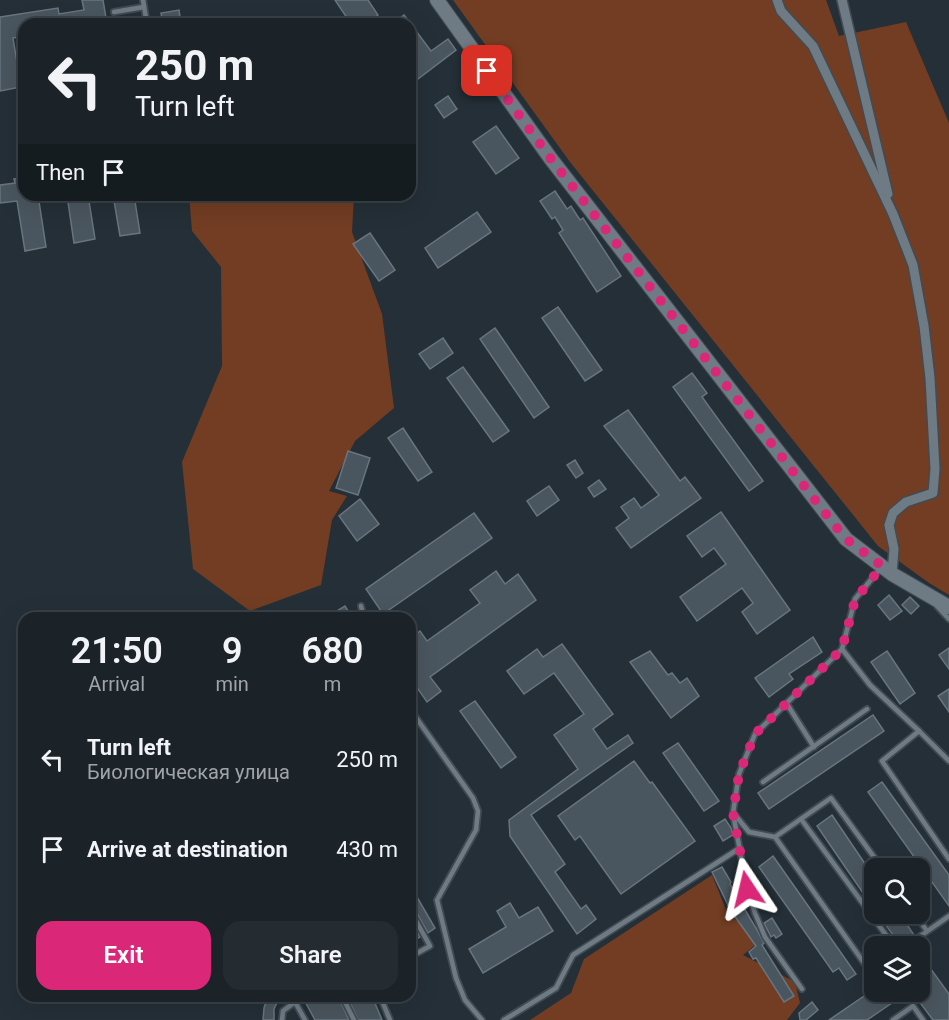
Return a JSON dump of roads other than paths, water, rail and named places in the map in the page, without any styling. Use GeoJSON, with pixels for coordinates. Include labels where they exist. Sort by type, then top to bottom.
{"type":"FeatureCollection","features":[{"type":"Feature","properties":{"kind":"street"},"geometry":{"type":"LineString","coordinates":[[436,0],[551,159],[846,539],[887,570],[949,607]]}},
{"type":"Feature","properties":{"kind":"street"},"geometry":{"type":"LineString","coordinates":[[777,0],[781,11],[813,46],[893,214],[913,265],[924,326],[930,378],[935,469],[933,493],[906,502],[893,513],[889,525],[894,549],[887,570]]}},
{"type":"Feature","properties":{"kind":"street"},"geometry":{"type":"LineString","coordinates":[[842,0],[893,214]]}},
{"type":"Feature","properties":{"kind":"lane"},"geometry":{"type":"LineString","coordinates":[[143,0],[146,18]]}},
{"type":"Feature","properties":{"kind":"lane"},"geometry":{"type":"LineString","coordinates":[[114,12],[144,7]]}},
{"type":"Feature","properties":{"kind":"lane"},"geometry":{"type":"LineString","coordinates":[[802,989],[765,937],[747,889],[733,813],[739,774],[755,734],[842,649],[855,600],[887,570]]}},
{"type":"Feature","properties":{"kind":"lane"},"geometry":{"type":"LineString","coordinates":[[925,593],[949,619]]}},
{"type":"Feature","properties":{"kind":"lane"},"geometry":{"type":"LineString","coordinates":[[362,606],[363,612]]}},
{"type":"Feature","properties":{"kind":"lane"},"geometry":{"type":"LineString","coordinates":[[842,649],[870,686],[949,761]]}},
{"type":"Feature","properties":{"kind":"lane"},"geometry":{"type":"LineString","coordinates":[[787,704],[814,747]]}},
{"type":"Feature","properties":{"kind":"lane"},"geometry":{"type":"LineString","coordinates":[[763,782],[867,709]]}},
{"type":"Feature","properties":{"kind":"lane"},"geometry":{"type":"LineString","coordinates":[[416,717],[473,798],[478,811],[476,830],[437,900],[456,978],[465,1000],[482,1020]]}},
{"type":"Feature","properties":{"kind":"lane"},"geometry":{"type":"LineString","coordinates":[[919,731],[882,761],[949,859]]}},
{"type":"Feature","properties":{"kind":"lane"},"geometry":{"type":"LineString","coordinates":[[775,837],[831,798],[875,858]]}},
{"type":"Feature","properties":{"kind":"lane"},"geometry":{"type":"LineString","coordinates":[[733,813],[749,832],[775,837],[864,963]]}},
{"type":"Feature","properties":{"kind":"lane"},"geometry":{"type":"LineString","coordinates":[[801,819],[887,936]]}},
{"type":"Feature","properties":{"kind":"lane"},"geometry":{"type":"LineString","coordinates":[[504,1020],[556,988],[573,955],[740,848]]}},
{"type":"Feature","properties":{"kind":"lane"},"geometry":{"type":"LineString","coordinates":[[920,936],[949,916]]}},
{"type":"Feature","properties":{"kind":"lane"},"geometry":{"type":"LineString","coordinates":[[416,921],[430,946],[416,954]]}},
{"type":"Feature","properties":{"kind":"lane"},"geometry":{"type":"LineString","coordinates":[[922,924],[927,931]]}},
{"type":"Feature","properties":{"kind":"lane"},"geometry":{"type":"LineString","coordinates":[[282,1020],[283,1011],[295,1002],[305,1020]]}},
{"type":"Feature","properties":{"kind":"lane"},"geometry":{"type":"LineString","coordinates":[[345,1002],[354,1020]]}},
{"type":"Feature","properties":{"kind":"lane"},"geometry":{"type":"LineString","coordinates":[[382,1002],[390,1020]]}},
{"type":"Feature","properties":{"kind":"lane"},"geometry":{"type":"LineString","coordinates":[[893,1020],[913,1006],[923,1020]]}}]}
